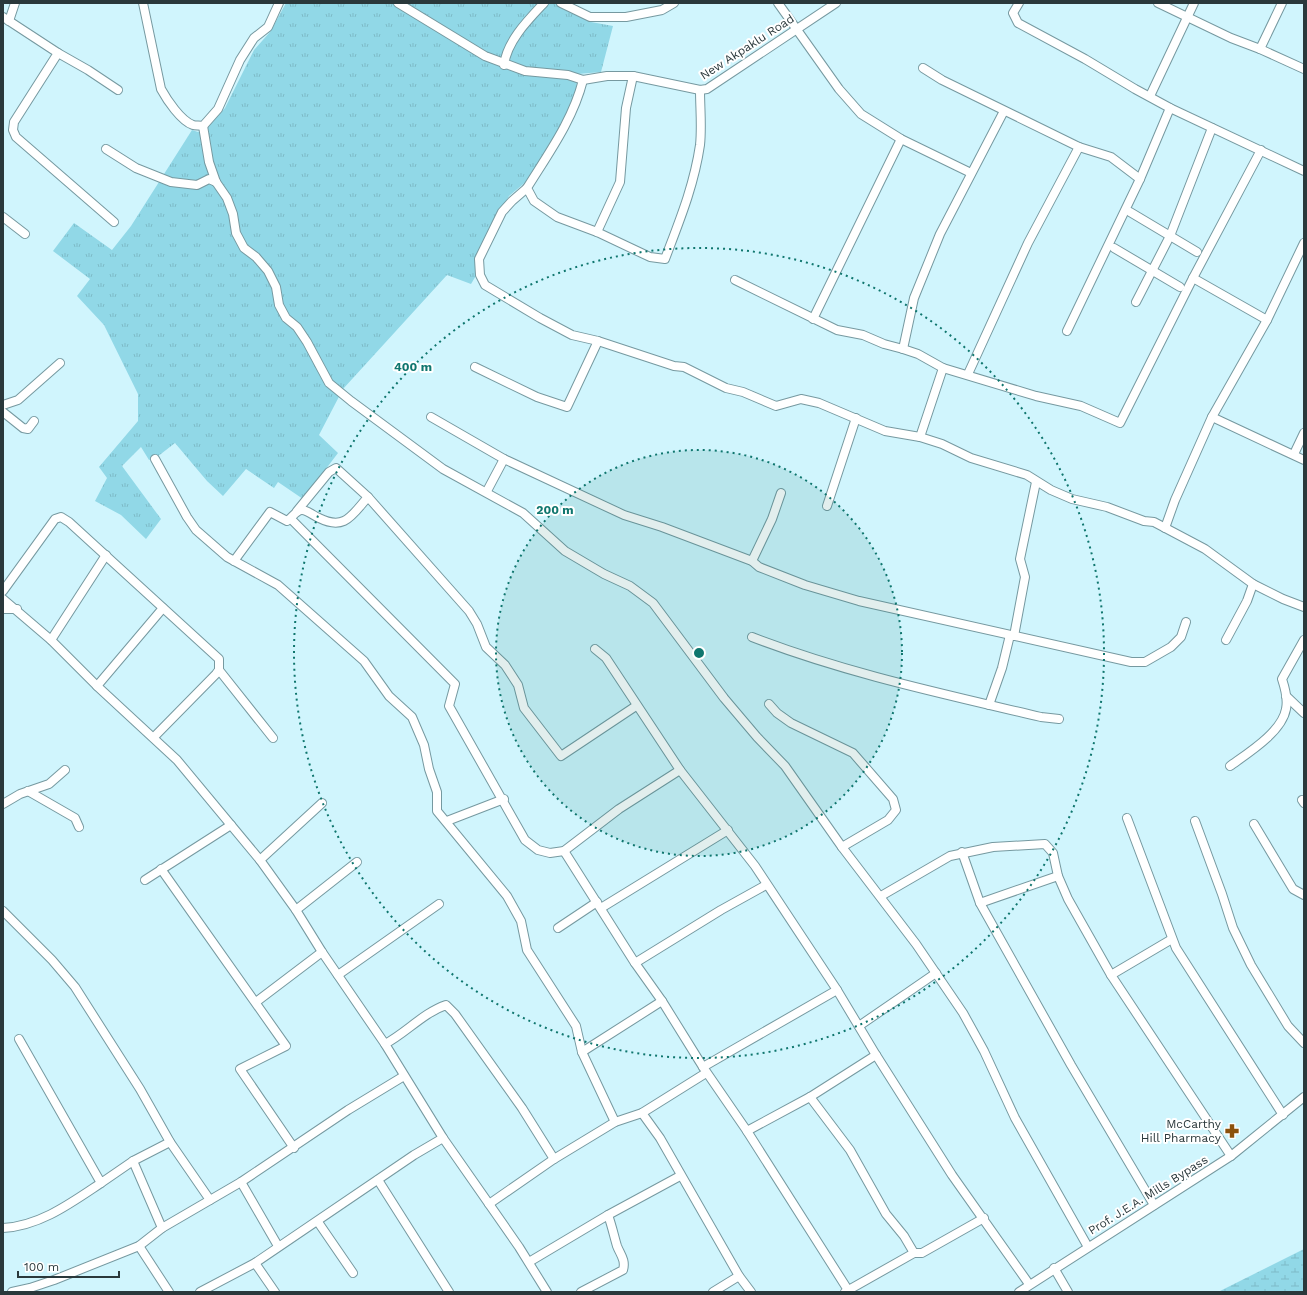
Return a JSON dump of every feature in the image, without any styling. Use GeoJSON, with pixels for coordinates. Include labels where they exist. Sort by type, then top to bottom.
{"type":"FeatureCollection","features":[{"type":"Feature","properties":{"kind":"street"},"geometry":{"type":"LineString","coordinates":[[15,3],[6,19],[118,90]]}},
{"type":"Feature","properties":{"kind":"street"},"geometry":{"type":"LineString","coordinates":[[143,3],[161,89],[167,100],[182,117],[193,125],[203,126]]}},
{"type":"Feature","properties":{"kind":"street","name":"New Akpaklu Road"},"geometry":{"type":"LineString","coordinates":[[398,3],[462,43],[504,65],[525,71],[568,75],[583,80],[607,76],[633,76],[700,90],[707,89],[836,3]]}},
{"type":"Feature","properties":{"kind":"street"},"geometry":{"type":"LineString","coordinates":[[504,65],[505,58],[520,30],[544,3]]}},
{"type":"Feature","properties":{"kind":"street"},"geometry":{"type":"LineString","coordinates":[[561,3],[590,17],[626,17],[662,10],[674,3]]}},
{"type":"Feature","properties":{"kind":"street"},"geometry":{"type":"LineString","coordinates":[[778,3],[798,29],[839,89],[861,114],[901,140],[971,173]]}},
{"type":"Feature","properties":{"kind":"street"},"geometry":{"type":"LineString","coordinates":[[1019,3],[1013,13],[1018,23],[1170,108],[1304,171]]}},
{"type":"Feature","properties":{"kind":"street"},"geometry":{"type":"LineString","coordinates":[[1158,3],[1304,70]]}},
{"type":"Feature","properties":{"kind":"street"},"geometry":{"type":"LineString","coordinates":[[1150,96],[1186,17],[1194,3]]}},
{"type":"Feature","properties":{"kind":"street"},"geometry":{"type":"LineString","coordinates":[[1260,49],[1282,3]]}},
{"type":"Feature","properties":{"kind":"street"},"geometry":{"type":"LineString","coordinates":[[203,126],[218,109],[240,60],[254,38],[268,27],[276,5]]}},
{"type":"Feature","properties":{"kind":"street"},"geometry":{"type":"LineString","coordinates":[[58,53],[14,122],[13,130],[16,137],[114,222]]}},
{"type":"Feature","properties":{"kind":"street"},"geometry":{"type":"LineString","coordinates":[[923,68],[942,80],[1079,147],[1111,156],[1140,179]]}},
{"type":"Feature","properties":{"kind":"street"},"geometry":{"type":"LineString","coordinates":[[597,232],[620,182],[626,108],[633,76]]}},
{"type":"Feature","properties":{"kind":"street"},"geometry":{"type":"LineString","coordinates":[[583,80],[580,93],[564,128],[527,188],[502,212],[479,259],[480,275],[485,285],[540,318],[572,335],[598,341],[674,366],[684,367],[726,388],[743,392],[776,406],[801,399],[819,403],[885,431],[920,437],[942,444],[971,458],[1027,476],[1036,482],[1072,499],[1120,511],[1165,528],[1205,549],[1253,584],[1283,599],[1304,607]]}},
{"type":"Feature","properties":{"kind":"street"},"geometry":{"type":"LineString","coordinates":[[527,188],[534,201],[557,216],[597,232],[650,257],[665,259],[683,215],[693,182],[700,144],[700,90]]}},
{"type":"Feature","properties":{"kind":"street"},"geometry":{"type":"LineString","coordinates":[[1067,330],[1140,179],[1170,108]]}},
{"type":"Feature","properties":{"kind":"street"},"geometry":{"type":"LineString","coordinates":[[903,349],[914,298],[940,234],[958,203],[971,173],[1004,111]]}},
{"type":"Feature","properties":{"kind":"street"},"geometry":{"type":"LineString","coordinates":[[203,126],[209,162],[216,182],[227,198],[233,214],[236,233],[241,243],[268,271],[276,287],[279,306],[286,318],[297,327],[307,342],[329,383],[351,402],[444,469],[523,513],[566,550],[604,574],[630,586],[653,603],[724,698],[757,738],[784,766],[936,973],[963,1013],[984,1051],[1015,1118],[1088,1247]]}},
{"type":"Feature","properties":{"kind":"street"},"geometry":{"type":"LineString","coordinates":[[1136,302],[1170,236],[1212,128]]}},
{"type":"Feature","properties":{"kind":"street"},"geometry":{"type":"LineString","coordinates":[[813,319],[901,140]]}},
{"type":"Feature","properties":{"kind":"street"},"geometry":{"type":"LineString","coordinates":[[968,374],[1028,243],[1079,147]]}},
{"type":"Feature","properties":{"kind":"street"},"geometry":{"type":"LineString","coordinates":[[106,150],[136,168],[171,182],[197,185],[210,179],[216,182]]}},
{"type":"Feature","properties":{"kind":"street"},"geometry":{"type":"LineString","coordinates":[[735,280],[837,330],[863,335],[884,344],[918,354],[943,368],[968,374],[1036,396],[1081,406],[1120,423],[1193,278],[1261,150]]}},
{"type":"Feature","properties":{"kind":"street"},"geometry":{"type":"LineString","coordinates":[[1130,212],[1197,252]]}},
{"type":"Feature","properties":{"kind":"street"},"geometry":{"type":"LineString","coordinates":[[3,217],[25,234]]}},
{"type":"Feature","properties":{"kind":"street"},"geometry":{"type":"LineString","coordinates":[[1165,528],[1175,500],[1212,417],[1267,320],[1304,243]]}},
{"type":"Feature","properties":{"kind":"street"},"geometry":{"type":"LineString","coordinates":[[1114,248],[1180,287]]}},
{"type":"Feature","properties":{"kind":"street"},"geometry":{"type":"LineString","coordinates":[[1193,278],[1267,320]]}},
{"type":"Feature","properties":{"kind":"street"},"geometry":{"type":"LineString","coordinates":[[474,367],[538,397],[567,407],[598,341]]}},
{"type":"Feature","properties":{"kind":"street"},"geometry":{"type":"LineString","coordinates":[[3,405],[18,400],[60,363]]}},
{"type":"Feature","properties":{"kind":"street"},"geometry":{"type":"LineString","coordinates":[[920,437],[943,368]]}},
{"type":"Feature","properties":{"kind":"street"},"geometry":{"type":"LineString","coordinates":[[3,412],[23,428],[28,429],[34,421]]}},
{"type":"Feature","properties":{"kind":"street"},"geometry":{"type":"LineString","coordinates":[[431,416],[504,459],[624,515],[662,527],[752,561],[759,567],[805,585],[859,601],[1131,662],[1145,662],[1160,654],[1181,637],[1186,622]]}},
{"type":"Feature","properties":{"kind":"street"},"geometry":{"type":"LineString","coordinates":[[1212,417],[1299,457]]}},
{"type":"Feature","properties":{"kind":"street"},"geometry":{"type":"LineString","coordinates":[[827,506],[856,418]]}},
{"type":"Feature","properties":{"kind":"street"},"geometry":{"type":"LineString","coordinates":[[1299,457],[1304,433]]}},
{"type":"Feature","properties":{"kind":"street"},"geometry":{"type":"LineString","coordinates":[[1299,457],[1304,442]]}},
{"type":"Feature","properties":{"kind":"street"},"geometry":{"type":"LineString","coordinates":[[155,459],[187,518],[196,530],[227,557],[278,585],[364,660],[389,696],[412,717],[424,745],[429,769],[437,792],[437,811],[447,821],[507,896],[521,921],[527,950],[576,1026],[582,1052],[615,1122]]}},
{"type":"Feature","properties":{"kind":"street"},"geometry":{"type":"LineString","coordinates":[[487,492],[504,459]]}},
{"type":"Feature","properties":{"kind":"street"},"geometry":{"type":"LineString","coordinates":[[234,561],[270,512],[286,521],[291,519],[329,472],[336,468],[368,497],[469,611],[486,646],[506,665],[518,685],[524,708],[561,756],[636,706]]}},
{"type":"Feature","properties":{"kind":"street"},"geometry":{"type":"LineString","coordinates":[[989,705],[1012,635],[1025,578],[1020,559],[1036,482]]}},
{"type":"Feature","properties":{"kind":"street"},"geometry":{"type":"LineString","coordinates":[[752,561],[772,519],[781,493]]}},
{"type":"Feature","properties":{"kind":"street"},"geometry":{"type":"LineString","coordinates":[[297,512],[304,510],[321,519],[341,523],[348,519],[368,497]]}},
{"type":"Feature","properties":{"kind":"street"},"geometry":{"type":"LineString","coordinates":[[3,591],[55,519],[61,517],[69,522],[106,555],[219,659],[219,670],[273,738]]}},
{"type":"Feature","properties":{"kind":"street"},"geometry":{"type":"LineString","coordinates":[[291,519],[455,684],[449,706],[504,799],[525,840],[538,850],[550,853],[564,851],[619,809],[680,770]]}},
{"type":"Feature","properties":{"kind":"street"},"geometry":{"type":"LineString","coordinates":[[51,640],[106,555]]}},
{"type":"Feature","properties":{"kind":"street"},"geometry":{"type":"LineString","coordinates":[[1226,640],[1247,601],[1253,584]]}},
{"type":"Feature","properties":{"kind":"street"},"geometry":{"type":"LineString","coordinates":[[3,599],[17,609],[51,640],[97,686],[154,737],[177,760],[260,860],[296,910],[322,952],[385,1044],[443,1138],[529,1262],[548,1292]]}},
{"type":"Feature","properties":{"kind":"street"},"geometry":{"type":"LineString","coordinates":[[97,686],[163,608]]}},
{"type":"Feature","properties":{"kind":"street"},"geometry":{"type":"LineString","coordinates":[[3,609],[17,609]]}},
{"type":"Feature","properties":{"kind":"street"},"geometry":{"type":"LineString","coordinates":[[752,637],[828,663],[989,705],[1041,717],[1059,719]]}},
{"type":"Feature","properties":{"kind":"street"},"geometry":{"type":"LineString","coordinates":[[1230,766],[1262,743],[1272,733],[1286,710],[1286,696],[1282,679],[1304,640]]}},
{"type":"Feature","properties":{"kind":"street"},"geometry":{"type":"LineString","coordinates":[[595,649],[606,658],[636,706],[680,770],[755,866],[766,885],[837,990],[952,1175],[984,1218],[1029,1284]]}},
{"type":"Feature","properties":{"kind":"street"},"geometry":{"type":"LineString","coordinates":[[154,737],[219,670]]}},
{"type":"Feature","properties":{"kind":"street"},"geometry":{"type":"LineString","coordinates":[[1286,696],[1304,713]]}},
{"type":"Feature","properties":{"kind":"street"},"geometry":{"type":"LineString","coordinates":[[769,704],[777,713],[791,723],[853,753],[893,799],[896,810],[888,820],[842,847]]}},
{"type":"Feature","properties":{"kind":"street"},"geometry":{"type":"LineString","coordinates":[[3,804],[28,790],[50,784],[65,770]]}},
{"type":"Feature","properties":{"kind":"street"},"geometry":{"type":"LineString","coordinates":[[28,790],[75,818],[78,827]]}},
{"type":"Feature","properties":{"kind":"street"},"geometry":{"type":"LineString","coordinates":[[447,821],[504,799]]}},
{"type":"Feature","properties":{"kind":"street"},"geometry":{"type":"LineString","coordinates":[[260,860],[322,804]]}},
{"type":"Feature","properties":{"kind":"street"},"geometry":{"type":"LineString","coordinates":[[1127,818],[1176,948],[1283,1115]]}},
{"type":"Feature","properties":{"kind":"street"},"geometry":{"type":"LineString","coordinates":[[1194,822],[1222,894],[1233,928],[1251,965],[1288,1026],[1304,1043]]}},
{"type":"Feature","properties":{"kind":"street"},"geometry":{"type":"LineString","coordinates":[[1254,824],[1293,889],[1304,895]]}},
{"type":"Feature","properties":{"kind":"street"},"geometry":{"type":"LineString","coordinates":[[145,880],[231,825]]}},
{"type":"Feature","properties":{"kind":"street"},"geometry":{"type":"LineString","coordinates":[[558,928],[728,830]]}},
{"type":"Feature","properties":{"kind":"street"},"geometry":{"type":"LineString","coordinates":[[880,896],[934,864],[962,852],[1007,846],[1045,844],[1053,852],[1058,876],[1068,898],[1111,975],[1231,1156]]}},
{"type":"Feature","properties":{"kind":"street"},"geometry":{"type":"LineString","coordinates":[[564,851],[635,963],[662,1001],[704,1070],[747,1131],[846,1291],[914,1253],[922,1253],[984,1218]]}},
{"type":"Feature","properties":{"kind":"street"},"geometry":{"type":"LineString","coordinates":[[962,852],[980,903],[1071,1065],[1154,1205]]}},
{"type":"Feature","properties":{"kind":"street"},"geometry":{"type":"LineString","coordinates":[[296,910],[357,862]]}},
{"type":"Feature","properties":{"kind":"street"},"geometry":{"type":"LineString","coordinates":[[161,869],[286,1046],[240,1069],[294,1148]]}},
{"type":"Feature","properties":{"kind":"street"},"geometry":{"type":"LineString","coordinates":[[980,903],[1058,876]]}},
{"type":"Feature","properties":{"kind":"street"},"geometry":{"type":"LineString","coordinates":[[635,963],[766,885]]}},
{"type":"Feature","properties":{"kind":"street"},"geometry":{"type":"LineString","coordinates":[[338,975],[439,904]]}},
{"type":"Feature","properties":{"kind":"street"},"geometry":{"type":"LineString","coordinates":[[3,911],[52,960],[74,987],[140,1089],[170,1142],[210,1200]]}},
{"type":"Feature","properties":{"kind":"street"},"geometry":{"type":"LineString","coordinates":[[1111,975],[1172,939]]}},
{"type":"Feature","properties":{"kind":"street"},"geometry":{"type":"LineString","coordinates":[[256,1002],[322,952]]}},
{"type":"Feature","properties":{"kind":"street"},"geometry":{"type":"LineString","coordinates":[[859,1026],[936,973]]}},
{"type":"Feature","properties":{"kind":"street"},"geometry":{"type":"LineString","coordinates":[[489,1204],[554,1159],[615,1122],[642,1113],[704,1070],[837,990]]}},
{"type":"Feature","properties":{"kind":"street"},"geometry":{"type":"LineString","coordinates":[[582,1052],[662,1001]]}},
{"type":"Feature","properties":{"kind":"street"},"geometry":{"type":"LineString","coordinates":[[385,1044],[437,1008],[446,1005],[455,1014],[517,1102],[554,1159]]}},
{"type":"Feature","properties":{"kind":"street"},"geometry":{"type":"LineString","coordinates":[[19,1039],[101,1183]]}},
{"type":"Feature","properties":{"kind":"street"},"geometry":{"type":"LineString","coordinates":[[747,1131],[810,1097],[876,1055]]}},
{"type":"Feature","properties":{"kind":"street"},"geometry":{"type":"LineString","coordinates":[[12,1292],[54,1280],[139,1246],[162,1228],[241,1182],[294,1148],[348,1110],[404,1076]]}},
{"type":"Feature","properties":{"kind":"street"},"geometry":{"type":"LineString","coordinates":[[810,1097],[850,1150],[886,1214],[904,1236],[914,1253]]}},
{"type":"Feature","properties":{"kind":"street","name":"Prof. J.E.A. Mills Bypass"},"geometry":{"type":"LineString","coordinates":[[1019,1292],[1029,1284],[1231,1156],[1304,1097]]}},
{"type":"Feature","properties":{"kind":"street"},"geometry":{"type":"LineString","coordinates":[[642,1113],[660,1138],[680,1176],[704,1212],[739,1276],[751,1292]]}},
{"type":"Feature","properties":{"kind":"street"},"geometry":{"type":"LineString","coordinates":[[200,1292],[255,1263],[278,1246],[318,1222],[414,1155],[443,1138]]}},
{"type":"Feature","properties":{"kind":"street"},"geometry":{"type":"LineString","coordinates":[[3,1228],[34,1222],[57,1211],[133,1161],[170,1142]]}},
{"type":"Feature","properties":{"kind":"street"},"geometry":{"type":"LineString","coordinates":[[133,1161],[162,1228]]}},
{"type":"Feature","properties":{"kind":"street"},"geometry":{"type":"LineString","coordinates":[[529,1262],[608,1215],[680,1176]]}},
{"type":"Feature","properties":{"kind":"street"},"geometry":{"type":"LineString","coordinates":[[378,1180],[449,1292]]}},
{"type":"Feature","properties":{"kind":"street"},"geometry":{"type":"LineString","coordinates":[[241,1182],[278,1246]]}},
{"type":"Feature","properties":{"kind":"street"},"geometry":{"type":"LineString","coordinates":[[581,1292],[623,1270],[624,1260],[617,1246],[614,1231],[608,1215]]}},
{"type":"Feature","properties":{"kind":"street"},"geometry":{"type":"LineString","coordinates":[[318,1222],[352,1273]]}},
{"type":"Feature","properties":{"kind":"street"},"geometry":{"type":"LineString","coordinates":[[139,1246],[169,1292]]}},
{"type":"Feature","properties":{"kind":"street"},"geometry":{"type":"LineString","coordinates":[[255,1263],[275,1292]]}},
{"type":"Feature","properties":{"kind":"street"},"geometry":{"type":"LineString","coordinates":[[1054,1268],[1068,1292]]}},
{"type":"Feature","properties":{"kind":"street"},"geometry":{"type":"LineString","coordinates":[[712,1292],[739,1276]]}},
{"type":"Feature","properties":{"kind":"green space"},"geometry":{"type":"Polygon","coordinates":[[[286,3],[554,3],[591,22],[613,26],[601,72],[578,74],[576,90],[563,122],[528,180],[509,196],[475,258],[477,274],[471,284],[447,275],[343,389],[319,435],[338,453],[303,499],[278,482],[274,488],[246,469],[223,496],[207,481],[175,443],[157,457],[149,460],[141,447],[122,466],[161,519],[146,539],[121,515],[95,501],[107,478],[99,467],[138,421],[138,394],[104,325],[77,296],[90,279],[53,251],[74,223],[112,250],[131,226],[192,130],[198,132],[208,127],[225,108],[254,50],[270,32],[286,3]]]}},
{"type":"Feature","properties":{"kind":"green space"},"geometry":{"type":"Polygon","coordinates":[[[1304,1249],[1304,1292],[1218,1292],[1304,1249]]]}},
{"type":"Feature","properties":{"kind":"place","name":"McCarthy Hill Pharmacy"},"geometry":{"type":"Point","coordinates":[1232,1131]}}]}
